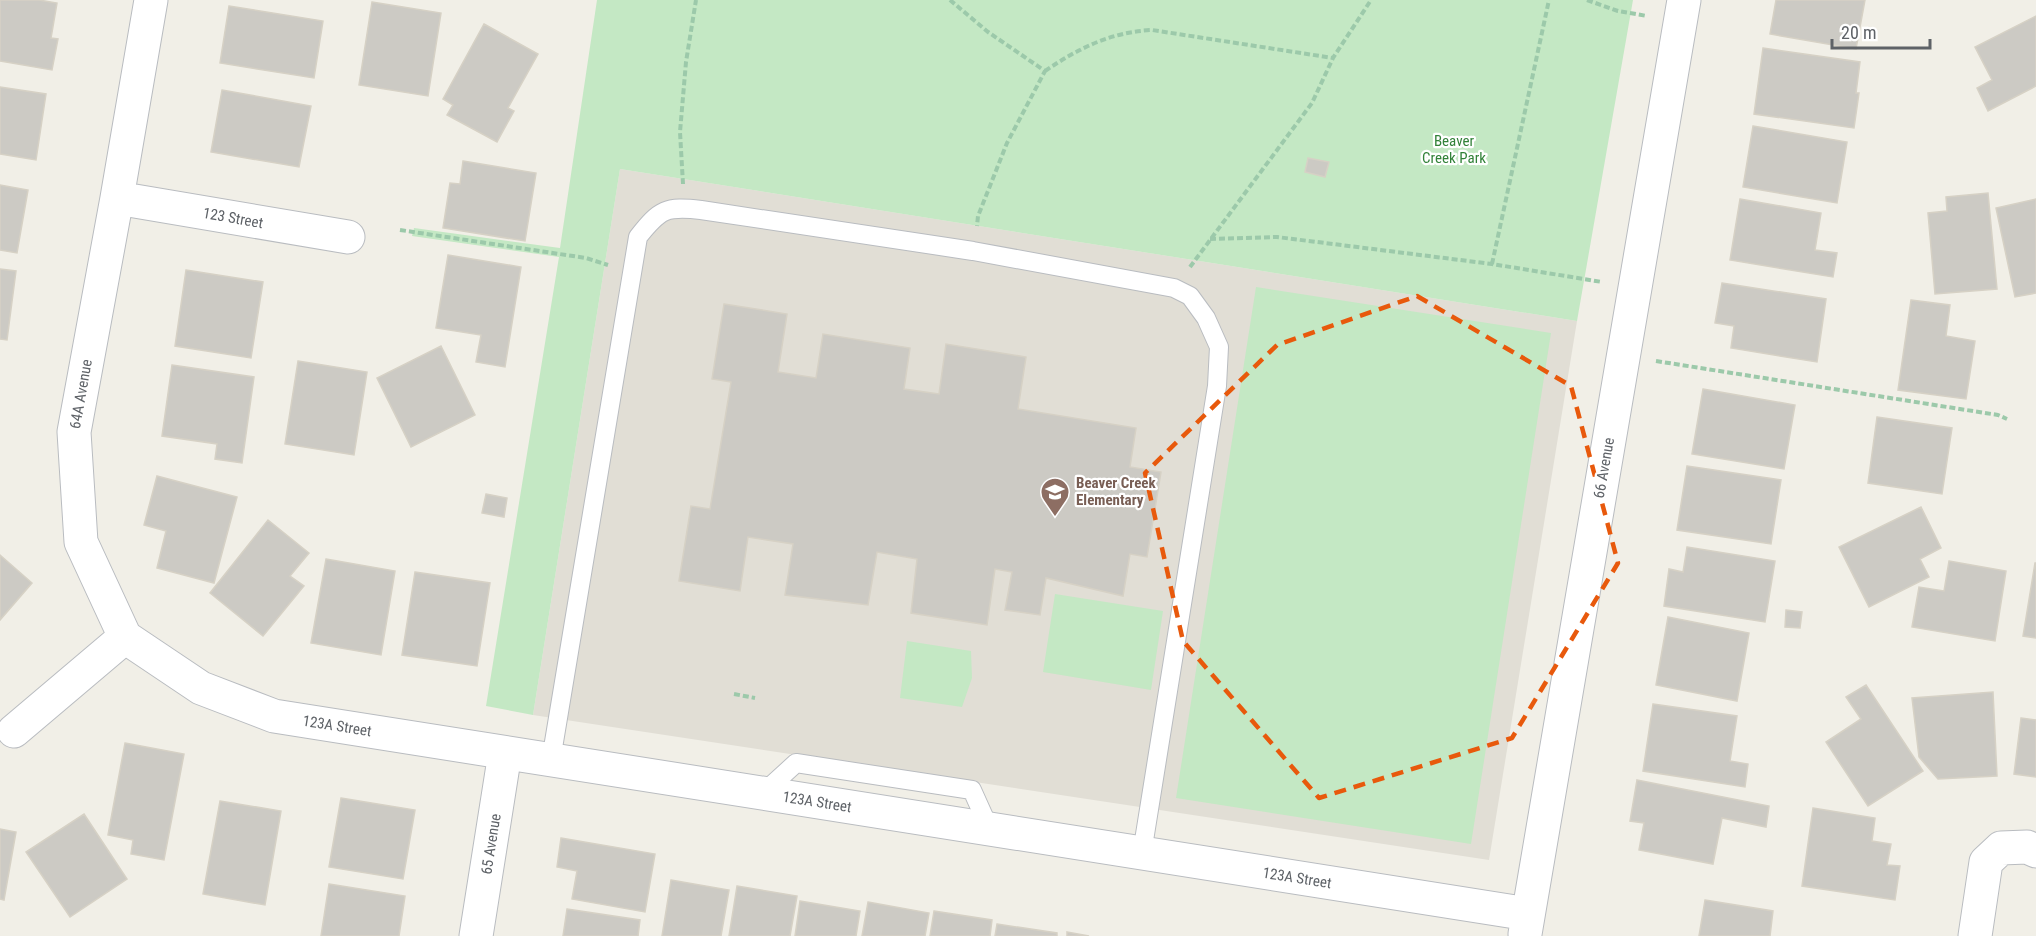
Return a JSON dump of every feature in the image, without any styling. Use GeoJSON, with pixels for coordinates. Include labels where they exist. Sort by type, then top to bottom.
{"type":"FeatureCollection","features":[{"type":"Feature","properties":{"kind":"street","name":"64A Avenue"},"geometry":{"type":"LineString","coordinates":[[125,637],[81,542],[74,432],[151,0]]}},
{"type":"Feature","properties":{"kind":"street","name":"66 Avenue"},"geometry":{"type":"LineString","coordinates":[[1526,925],[1684,0]]}},
{"type":"Feature","properties":{"kind":"street","name":"123 Street"},"geometry":{"type":"LineString","coordinates":[[117,198],[348,237]]}},
{"type":"Feature","properties":{"kind":"street","name":"123A Street"},"geometry":{"type":"LineString","coordinates":[[125,637],[201,688],[274,716],[1142,853],[1526,925]]}},
{"type":"Feature","properties":{"kind":"street"},"geometry":{"type":"LineString","coordinates":[[14,731],[125,637]]}},
{"type":"Feature","properties":{"kind":"street","name":"65 Avenue"},"geometry":{"type":"LineString","coordinates":[[476,936],[505,753]]}},
{"type":"Feature","properties":{"kind":"street"},"geometry":{"type":"LineString","coordinates":[[1974,936],[1986,862],[2001,848],[2027,846],[2036,851]]}},
{"type":"Feature","properties":{"kind":"lane"},"geometry":{"type":"LineString","coordinates":[[551,760],[638,237],[652,218],[673,207],[684,208],[974,251],[1174,288],[1190,296],[1206,318],[1219,347],[1217,386],[1142,853]]}},
{"type":"Feature","properties":{"kind":"path"},"geometry":{"type":"LineString","coordinates":[[684,208],[680,132],[686,62],[696,0]]}},
{"type":"Feature","properties":{"kind":"path"},"geometry":{"type":"LineString","coordinates":[[950,0],[988,32],[1045,70]]}},
{"type":"Feature","properties":{"kind":"path"},"geometry":{"type":"LineString","coordinates":[[1174,288],[1312,103],[1333,58],[1371,0]]}},
{"type":"Feature","properties":{"kind":"path"},"geometry":{"type":"LineString","coordinates":[[1492,264],[1549,0]]}},
{"type":"Feature","properties":{"kind":"path"},"geometry":{"type":"LineString","coordinates":[[1587,0],[1618,11],[1647,16]]}},
{"type":"Feature","properties":{"kind":"path"},"geometry":{"type":"LineString","coordinates":[[974,251],[978,216],[1007,143],[1045,70],[1075,51],[1129,31],[1152,30],[1333,58]]}},
{"type":"Feature","properties":{"kind":"path"},"geometry":{"type":"LineString","coordinates":[[400,230],[586,258],[632,272]]}},
{"type":"Feature","properties":{"kind":"path"},"geometry":{"type":"LineString","coordinates":[[1210,239],[1277,237],[1492,264],[1603,282]]}},
{"type":"Feature","properties":{"kind":"path"},"geometry":{"type":"LineString","coordinates":[[1656,361],[2007,418]]}},
{"type":"Feature","properties":{"kind":"path"},"geometry":{"type":"LineString","coordinates":[[734,694],[755,698]]}},
{"type":"Feature","properties":{"kind":"highlighted area"},"geometry":{"type":"Polygon","coordinates":[[[1417,296],[1571,386],[1618,563],[1512,738],[1319,798],[1183,641],[1145,473],[1277,345],[1417,296]]]}},
{"type":"Feature","properties":{"kind":"shaded area","name":"Beaver Creek Elementary"},"geometry":{"type":"Polygon","coordinates":[[[620,169],[1577,321],[1489,860],[533,715],[620,169]]]}},
{"type":"Feature","properties":{"kind":"green space","name":"Beaver Creek Park"},"geometry":{"type":"Polygon","coordinates":[[[597,0],[1633,0],[1577,321],[620,169],[533,715],[486,706],[559,257],[412,236],[414,228],[560,248],[597,0]]]}},
{"type":"Feature","properties":{"kind":"green space"},"geometry":{"type":"Polygon","coordinates":[[[1256,287],[1551,333],[1471,844],[1176,798],[1256,287]]]}},
{"type":"Feature","properties":{"kind":"green space"},"geometry":{"type":"Polygon","coordinates":[[[1055,594],[1163,611],[1151,690],[1043,672],[1055,594]]]}},
{"type":"Feature","properties":{"kind":"green space"},"geometry":{"type":"Polygon","coordinates":[[[907,641],[971,651],[972,678],[962,707],[900,698],[907,641]]]}},
{"type":"Feature","properties":{"kind":"building"},"geometry":{"type":"Polygon","coordinates":[[[0,0],[39,0],[57,3],[51,38],[58,39],[52,70],[0,61],[0,0]]]}},
{"type":"Feature","properties":{"kind":"building"},"geometry":{"type":"Polygon","coordinates":[[[1776,0],[1865,0],[1856,49],[1770,34],[1776,0]]]}},
{"type":"Feature","properties":{"kind":"building"},"geometry":{"type":"Polygon","coordinates":[[[372,2],[441,13],[428,96],[359,85],[372,2]]]}},
{"type":"Feature","properties":{"kind":"building"},"geometry":{"type":"Polygon","coordinates":[[[229,6],[323,21],[314,78],[220,63],[229,6]]]}},
{"type":"Feature","properties":{"kind":"building"},"geometry":{"type":"Polygon","coordinates":[[[2036,16],[2036,86],[1988,111],[1977,88],[1992,80],[1975,47],[2036,16]]]}},
{"type":"Feature","properties":{"kind":"building"},"geometry":{"type":"Polygon","coordinates":[[[484,24],[538,54],[508,108],[514,111],[497,142],[447,115],[453,105],[443,99],[484,24]]]}},
{"type":"Feature","properties":{"kind":"building"},"geometry":{"type":"Polygon","coordinates":[[[1763,48],[1860,62],[1856,93],[1859,93],[1854,128],[1754,114],[1763,48]]]}},
{"type":"Feature","properties":{"kind":"building"},"geometry":{"type":"Polygon","coordinates":[[[0,87],[46,94],[36,160],[0,154],[0,87]]]}},
{"type":"Feature","properties":{"kind":"building"},"geometry":{"type":"Polygon","coordinates":[[[222,90],[311,106],[299,167],[211,152],[222,90]]]}},
{"type":"Feature","properties":{"kind":"building"},"geometry":{"type":"Polygon","coordinates":[[[1753,126],[1847,142],[1837,203],[1743,187],[1753,126]]]}},
{"type":"Feature","properties":{"kind":"building"},"geometry":{"type":"Polygon","coordinates":[[[1308,158],[1329,162],[1325,177],[1305,172],[1308,158]]]}},
{"type":"Feature","properties":{"kind":"building"},"geometry":{"type":"Polygon","coordinates":[[[463,161],[536,173],[525,241],[443,228],[450,183],[460,184],[463,161]]]}},
{"type":"Feature","properties":{"kind":"building"},"geometry":{"type":"Polygon","coordinates":[[[0,185],[28,190],[17,253],[0,250],[0,185]]]}},
{"type":"Feature","properties":{"kind":"building"},"geometry":{"type":"Polygon","coordinates":[[[1988,193],[1997,289],[1935,294],[1928,213],[1947,211],[1946,197],[1988,193]]]}},
{"type":"Feature","properties":{"kind":"building"},"geometry":{"type":"Polygon","coordinates":[[[1740,199],[1821,213],[1815,250],[1837,253],[1833,277],[1730,260],[1740,199]]]}},
{"type":"Feature","properties":{"kind":"building"},"geometry":{"type":"Polygon","coordinates":[[[2036,199],[2036,293],[2015,297],[1996,208],[2036,199]]]}},
{"type":"Feature","properties":{"kind":"building"},"geometry":{"type":"Polygon","coordinates":[[[448,255],[521,267],[505,367],[476,362],[481,335],[436,328],[448,255]]]}},
{"type":"Feature","properties":{"kind":"building"},"geometry":{"type":"Polygon","coordinates":[[[0,269],[16,271],[7,340],[0,339],[0,269]]]}},
{"type":"Feature","properties":{"kind":"building"},"geometry":{"type":"Polygon","coordinates":[[[186,270],[263,282],[251,358],[175,346],[186,270]]]}},
{"type":"Feature","properties":{"kind":"building"},"geometry":{"type":"Polygon","coordinates":[[[1722,283],[1826,299],[1817,362],[1731,348],[1734,326],[1715,323],[1722,283]]]}},
{"type":"Feature","properties":{"kind":"building"},"geometry":{"type":"Polygon","coordinates":[[[1911,300],[1950,305],[1946,336],[1975,341],[1966,399],[1898,390],[1911,300]]]}},
{"type":"Feature","properties":{"kind":"building"},"geometry":{"type":"Polygon","coordinates":[[[724,304],[787,314],[778,372],[816,378],[823,334],[910,348],[904,389],[939,394],[946,344],[1026,357],[1018,409],[1136,428],[1130,467],[1161,472],[1147,557],[1130,554],[1123,596],[1046,578],[1040,615],[1005,610],[1012,572],[995,569],[987,625],[911,613],[917,559],[877,552],[868,605],[785,595],[793,544],[748,537],[740,591],[679,581],[691,506],[710,509],[731,382],[712,379],[724,304]]]}},
{"type":"Feature","properties":{"kind":"building"},"geometry":{"type":"Polygon","coordinates":[[[441,346],[475,415],[411,447],[377,378],[441,346]]]}},
{"type":"Feature","properties":{"kind":"building"},"geometry":{"type":"Polygon","coordinates":[[[298,361],[367,372],[354,455],[285,444],[298,361]]]}},
{"type":"Feature","properties":{"kind":"building"},"geometry":{"type":"Polygon","coordinates":[[[172,365],[254,377],[242,463],[215,459],[217,444],[162,436],[172,365]]]}},
{"type":"Feature","properties":{"kind":"building"},"geometry":{"type":"Polygon","coordinates":[[[1703,389],[1795,405],[1784,469],[1692,454],[1703,389]]]}},
{"type":"Feature","properties":{"kind":"building"},"geometry":{"type":"Polygon","coordinates":[[[1877,417],[1952,428],[1942,494],[1868,483],[1877,417]]]}},
{"type":"Feature","properties":{"kind":"building"},"geometry":{"type":"Polygon","coordinates":[[[1687,466],[1781,480],[1771,544],[1677,530],[1687,466]]]}},
{"type":"Feature","properties":{"kind":"building"},"geometry":{"type":"Polygon","coordinates":[[[157,476],[237,497],[214,583],[157,568],[166,531],[144,525],[157,476]]]}},
{"type":"Feature","properties":{"kind":"building"},"geometry":{"type":"Polygon","coordinates":[[[486,494],[507,498],[504,517],[482,513],[486,494]]]}},
{"type":"Feature","properties":{"kind":"building"},"geometry":{"type":"Polygon","coordinates":[[[1921,507],[1941,548],[1920,559],[1929,577],[1869,607],[1839,547],[1921,507]]]}},
{"type":"Feature","properties":{"kind":"building"},"geometry":{"type":"Polygon","coordinates":[[[268,520],[309,553],[290,576],[304,586],[263,636],[210,593],[268,520]]]}},
{"type":"Feature","properties":{"kind":"building"},"geometry":{"type":"Polygon","coordinates":[[[1687,547],[1775,561],[1765,622],[1664,606],[1669,569],[1683,572],[1687,547]]]}},
{"type":"Feature","properties":{"kind":"building"},"geometry":{"type":"Polygon","coordinates":[[[0,555],[32,583],[0,620],[0,555]]]}},
{"type":"Feature","properties":{"kind":"building"},"geometry":{"type":"Polygon","coordinates":[[[326,559],[395,571],[381,655],[311,643],[326,559]]]}},
{"type":"Feature","properties":{"kind":"building"},"geometry":{"type":"Polygon","coordinates":[[[1949,561],[2006,571],[1995,641],[1912,627],[1919,587],[1944,591],[1949,561]]]}},
{"type":"Feature","properties":{"kind":"building"},"geometry":{"type":"Polygon","coordinates":[[[2036,563],[2036,638],[2023,636],[2036,563]]]}},
{"type":"Feature","properties":{"kind":"building"},"geometry":{"type":"Polygon","coordinates":[[[415,572],[490,583],[477,666],[402,655],[415,572]]]}},
{"type":"Feature","properties":{"kind":"building"},"geometry":{"type":"Polygon","coordinates":[[[1786,610],[1802,612],[1800,628],[1785,627],[1786,610]]]}},
{"type":"Feature","properties":{"kind":"building"},"geometry":{"type":"Polygon","coordinates":[[[1668,617],[1749,633],[1737,701],[1656,685],[1668,617]]]}},
{"type":"Feature","properties":{"kind":"building"},"geometry":{"type":"Polygon","coordinates":[[[1866,685],[1923,771],[1868,806],[1826,742],[1861,719],[1846,697],[1866,685]]]}},
{"type":"Feature","properties":{"kind":"building"},"geometry":{"type":"Polygon","coordinates":[[[1993,692],[1997,776],[1938,779],[1919,757],[1912,698],[1993,692]]]}},
{"type":"Feature","properties":{"kind":"building"},"geometry":{"type":"Polygon","coordinates":[[[1653,704],[1737,716],[1730,761],[1748,764],[1745,787],[1643,771],[1653,704]]]}},
{"type":"Feature","properties":{"kind":"building"},"geometry":{"type":"Polygon","coordinates":[[[2021,718],[2036,720],[2036,777],[2014,774],[2021,718]]]}},
{"type":"Feature","properties":{"kind":"building"},"geometry":{"type":"Polygon","coordinates":[[[125,743],[184,754],[164,860],[131,854],[133,840],[108,835],[125,743]]]}},
{"type":"Feature","properties":{"kind":"building"},"geometry":{"type":"Polygon","coordinates":[[[1637,780],[1769,806],[1766,827],[1722,818],[1713,864],[1639,850],[1644,823],[1630,821],[1637,780]]]}},
{"type":"Feature","properties":{"kind":"building"},"geometry":{"type":"Polygon","coordinates":[[[341,798],[415,810],[403,879],[329,867],[341,798]]]}},
{"type":"Feature","properties":{"kind":"building"},"geometry":{"type":"Polygon","coordinates":[[[220,801],[281,811],[265,905],[203,894],[220,801]]]}},
{"type":"Feature","properties":{"kind":"building"},"geometry":{"type":"Polygon","coordinates":[[[1813,808],[1875,818],[1872,841],[1891,844],[1887,865],[1900,866],[1895,900],[1802,886],[1813,808]]]}},
{"type":"Feature","properties":{"kind":"building"},"geometry":{"type":"Polygon","coordinates":[[[84,814],[127,879],[70,917],[26,852],[84,814]]]}},
{"type":"Feature","properties":{"kind":"building"},"geometry":{"type":"Polygon","coordinates":[[[0,829],[16,832],[4,900],[0,899],[0,829]]]}},
{"type":"Feature","properties":{"kind":"building"},"geometry":{"type":"Polygon","coordinates":[[[561,838],[655,854],[645,912],[572,899],[577,871],[557,867],[561,838]]]}},
{"type":"Feature","properties":{"kind":"building"},"geometry":{"type":"Polygon","coordinates":[[[671,880],[729,890],[721,936],[662,936],[671,880]]]}},
{"type":"Feature","properties":{"kind":"building"},"geometry":{"type":"Polygon","coordinates":[[[329,884],[405,896],[399,936],[321,936],[329,884]]]}},
{"type":"Feature","properties":{"kind":"building"},"geometry":{"type":"Polygon","coordinates":[[[737,886],[797,896],[790,936],[729,936],[737,886]]]}},
{"type":"Feature","properties":{"kind":"building"},"geometry":{"type":"Polygon","coordinates":[[[1705,900],[1773,911],[1770,936],[1699,936],[1705,900]]]}},
{"type":"Feature","properties":{"kind":"building"},"geometry":{"type":"Polygon","coordinates":[[[800,901],[860,911],[856,936],[795,936],[800,901]]]}},
{"type":"Feature","properties":{"kind":"building"},"geometry":{"type":"Polygon","coordinates":[[[868,902],[929,913],[925,936],[862,936],[868,902]]]}},
{"type":"Feature","properties":{"kind":"building"},"geometry":{"type":"Polygon","coordinates":[[[567,909],[640,920],[638,936],[563,936],[567,909]]]}},
{"type":"Feature","properties":{"kind":"building"},"geometry":{"type":"Polygon","coordinates":[[[934,911],[992,920],[990,936],[930,936],[934,911]]]}},
{"type":"Feature","properties":{"kind":"building"},"geometry":{"type":"Polygon","coordinates":[[[997,924],[1057,933],[1057,936],[995,936],[997,924]]]}},
{"type":"Feature","properties":{"kind":"building"},"geometry":{"type":"Polygon","coordinates":[[[1067,932],[1089,936],[1067,936],[1067,932]]]}},
{"type":"Feature","properties":{"kind":"place","name":"Beaver Creek Elementary"},"geometry":{"type":"Point","coordinates":[1055,518]}}]}
